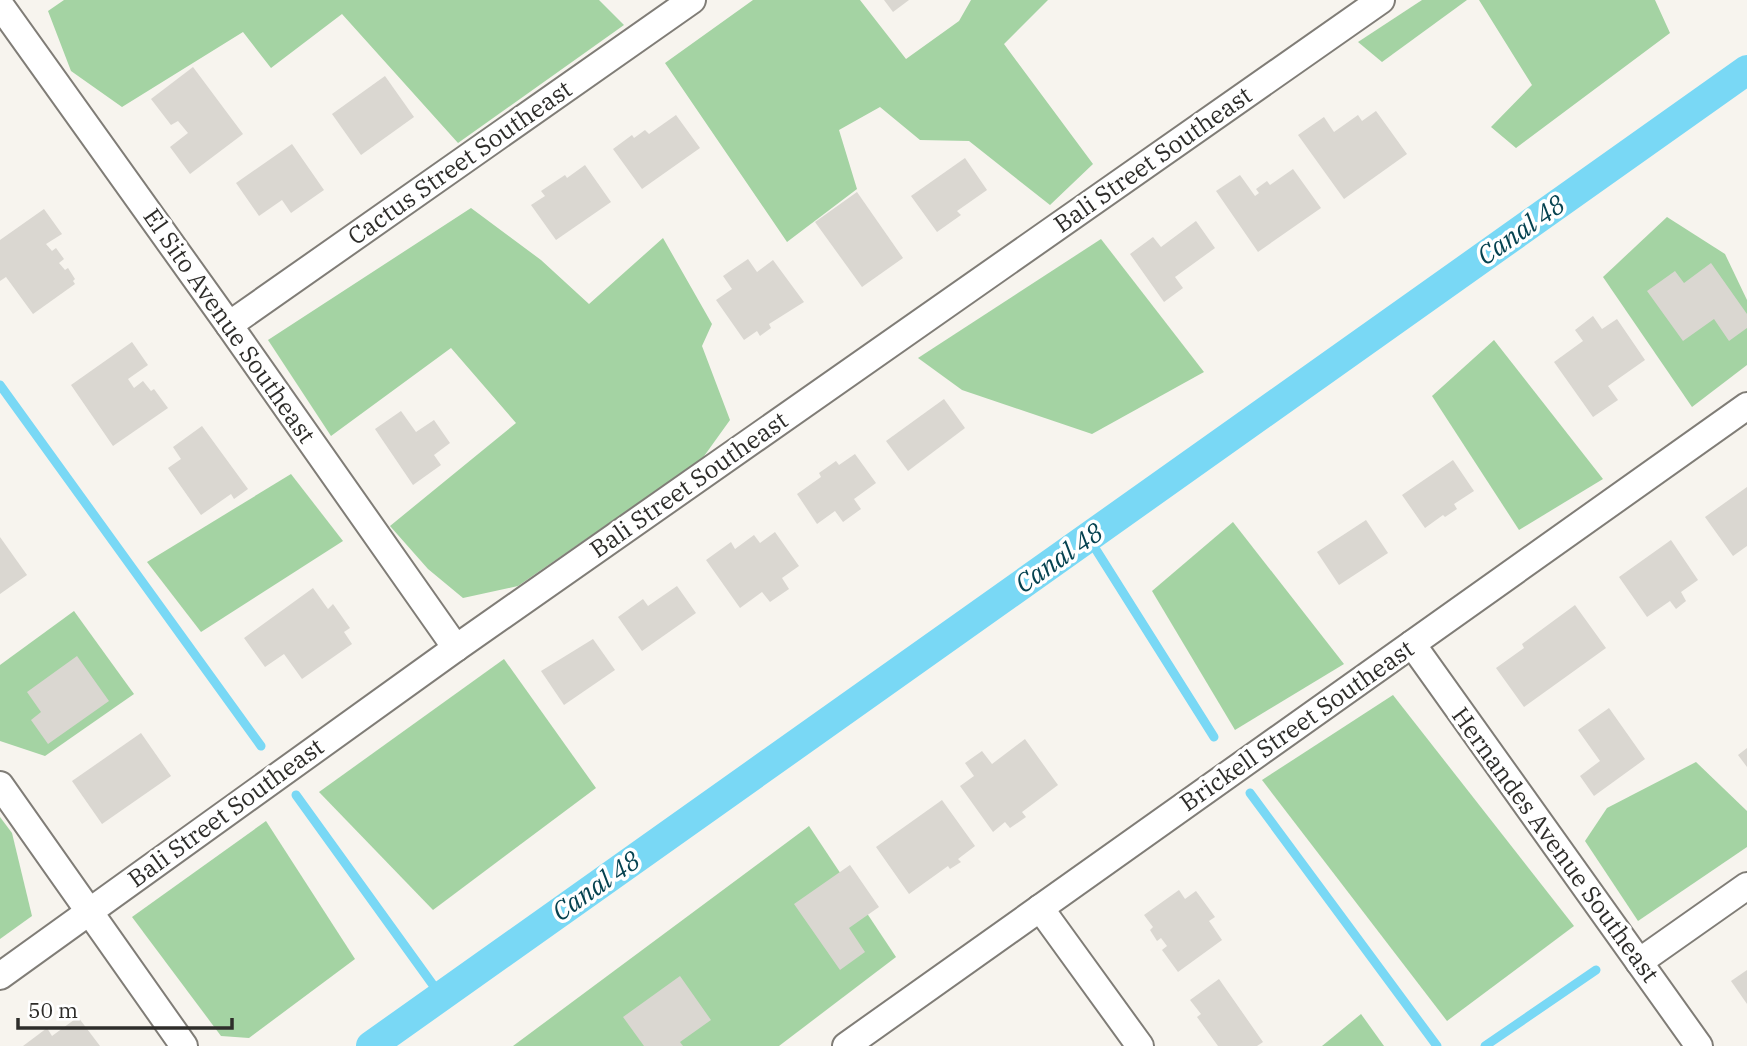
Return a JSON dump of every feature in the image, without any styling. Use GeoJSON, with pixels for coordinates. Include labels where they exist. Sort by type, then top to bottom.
{"type":"FeatureCollection","features":[{"type":"Feature","properties":{"kind":"street","name":"Cactus Street Southeast"},"geometry":{"type":"LineString","coordinates":[[229,326],[692,0]]}},
{"type":"Feature","properties":{"kind":"street","name":"Bali Street Southeast"},"geometry":{"type":"LineString","coordinates":[[0,976],[456,648],[1381,0]]}},
{"type":"Feature","properties":{"kind":"street","name":"El Sito Avenue Southeast"},"geometry":{"type":"LineString","coordinates":[[11,7],[229,326],[456,648]]}},
{"type":"Feature","properties":{"kind":"street","name":"Brickell Street Southeast"},"geometry":{"type":"LineString","coordinates":[[846,1046],[1747,406]]}},
{"type":"Feature","properties":{"kind":"street","name":"Hernandes Avenue Southeast"},"geometry":{"type":"LineString","coordinates":[[1412,644],[1699,1046]]}},
{"type":"Feature","properties":{"kind":"street"},"geometry":{"type":"LineString","coordinates":[[0,785],[184,1046]]}},
{"type":"Feature","properties":{"kind":"street"},"geometry":{"type":"LineString","coordinates":[[1639,962],[1747,886]]}},
{"type":"Feature","properties":{"kind":"street"},"geometry":{"type":"LineString","coordinates":[[1041,908],[1140,1046]]}},
{"type":"Feature","properties":{"kind":"green space"},"geometry":{"type":"Polygon","coordinates":[[[64,0],[599,0],[624,25],[458,143],[342,14],[271,68],[243,32],[122,107],[71,71],[48,11],[64,0]]]}},
{"type":"Feature","properties":{"kind":"green space"},"geometry":{"type":"Polygon","coordinates":[[[753,0],[860,0],[906,59],[959,21],[971,0],[1048,0],[1004,44],[1093,164],[1050,205],[969,141],[920,140],[880,107],[839,130],[857,189],[787,242],[665,63],[753,0]]]}},
{"type":"Feature","properties":{"kind":"green space"},"geometry":{"type":"Polygon","coordinates":[[[1422,0],[1467,0],[1382,62],[1358,42],[1422,0]]]}},
{"type":"Feature","properties":{"kind":"green space"},"geometry":{"type":"Polygon","coordinates":[[[1479,0],[1655,0],[1670,33],[1516,148],[1491,127],[1532,85],[1479,0]]]}},
{"type":"Feature","properties":{"kind":"green space"},"geometry":{"type":"Polygon","coordinates":[[[471,208],[541,260],[589,304],[663,238],[712,324],[702,346],[730,420],[702,459],[518,586],[463,598],[428,569],[390,526],[516,423],[451,348],[331,436],[268,340],[471,208]]]}},
{"type":"Feature","properties":{"kind":"green space"},"geometry":{"type":"Polygon","coordinates":[[[1667,217],[1725,254],[1747,300],[1747,365],[1692,407],[1603,277],[1667,217]]]}},
{"type":"Feature","properties":{"kind":"green space"},"geometry":{"type":"Polygon","coordinates":[[[1101,239],[1204,372],[1092,434],[962,390],[918,358],[1101,239]]]}},
{"type":"Feature","properties":{"kind":"green space"},"geometry":{"type":"Polygon","coordinates":[[[1494,340],[1603,479],[1519,530],[1432,396],[1494,340]]]}},
{"type":"Feature","properties":{"kind":"green space"},"geometry":{"type":"Polygon","coordinates":[[[291,474],[343,541],[201,632],[147,562],[291,474]]]}},
{"type":"Feature","properties":{"kind":"green space"},"geometry":{"type":"Polygon","coordinates":[[[1233,522],[1344,664],[1235,730],[1152,591],[1233,522]]]}},
{"type":"Feature","properties":{"kind":"green space"},"geometry":{"type":"Polygon","coordinates":[[[74,611],[134,694],[45,756],[0,741],[0,665],[74,611]]]}},
{"type":"Feature","properties":{"kind":"green space"},"geometry":{"type":"Polygon","coordinates":[[[504,659],[596,788],[433,910],[319,792],[504,659]]]}},
{"type":"Feature","properties":{"kind":"green space"},"geometry":{"type":"Polygon","coordinates":[[[1393,695],[1574,926],[1447,1021],[1262,780],[1393,695]]]}},
{"type":"Feature","properties":{"kind":"green space"},"geometry":{"type":"Polygon","coordinates":[[[1696,762],[1747,811],[1747,847],[1638,921],[1585,841],[1607,808],[1696,762]]]}},
{"type":"Feature","properties":{"kind":"green space"},"geometry":{"type":"Polygon","coordinates":[[[0,817],[12,833],[32,916],[0,939],[0,817]]]}},
{"type":"Feature","properties":{"kind":"green space"},"geometry":{"type":"Polygon","coordinates":[[[266,821],[355,959],[249,1038],[221,1036],[132,917],[266,821]]]}},
{"type":"Feature","properties":{"kind":"green space"},"geometry":{"type":"Polygon","coordinates":[[[809,826],[896,957],[779,1046],[513,1046],[809,826]]]}},
{"type":"Feature","properties":{"kind":"green space"},"geometry":{"type":"Polygon","coordinates":[[[1361,1014],[1384,1046],[1322,1046],[1361,1014]]]}},
{"type":"Feature","properties":{"kind":"building"},"geometry":{"type":"Polygon","coordinates":[[[884,0],[909,0],[893,12],[884,0]]]}},
{"type":"Feature","properties":{"kind":"building"},"geometry":{"type":"Polygon","coordinates":[[[193,67],[243,134],[190,174],[170,147],[188,133],[178,121],[171,125],[151,99],[193,67]]]}},
{"type":"Feature","properties":{"kind":"building"},"geometry":{"type":"Polygon","coordinates":[[[385,76],[414,117],[361,155],[332,114],[385,76]]]}},
{"type":"Feature","properties":{"kind":"building"},"geometry":{"type":"Polygon","coordinates":[[[1376,111],[1407,154],[1344,199],[1298,135],[1324,117],[1334,132],[1358,115],[1362,121],[1376,111]]]}},
{"type":"Feature","properties":{"kind":"building"},"geometry":{"type":"Polygon","coordinates":[[[676,115],[700,148],[642,189],[613,149],[632,135],[634,138],[645,130],[649,134],[676,115]]]}},
{"type":"Feature","properties":{"kind":"building"},"geometry":{"type":"Polygon","coordinates":[[[292,144],[324,190],[291,213],[282,200],[259,216],[236,183],[292,144]]]}},
{"type":"Feature","properties":{"kind":"building"},"geometry":{"type":"Polygon","coordinates":[[[965,158],[987,190],[957,211],[961,215],[937,232],[911,196],[965,158]]]}},
{"type":"Feature","properties":{"kind":"building"},"geometry":{"type":"Polygon","coordinates":[[[585,165],[611,202],[556,240],[531,205],[545,196],[541,191],[585,165]]]}},
{"type":"Feature","properties":{"kind":"building"},"geometry":{"type":"Polygon","coordinates":[[[1293,169],[1321,208],[1258,252],[1216,191],[1240,175],[1255,196],[1259,193],[1256,189],[1267,181],[1270,185],[1293,169]]]}},
{"type":"Feature","properties":{"kind":"building"},"geometry":{"type":"Polygon","coordinates":[[[857,192],[903,258],[862,287],[815,222],[857,192]]]}},
{"type":"Feature","properties":{"kind":"building"},"geometry":{"type":"Polygon","coordinates":[[[44,209],[62,234],[46,244],[52,251],[56,248],[64,259],[59,263],[65,270],[68,268],[75,284],[33,314],[6,277],[0,281],[0,240],[44,209]]]}},
{"type":"Feature","properties":{"kind":"building"},"geometry":{"type":"Polygon","coordinates":[[[1196,221],[1215,248],[1175,277],[1183,288],[1164,302],[1130,254],[1153,237],[1161,247],[1196,221]]]}},
{"type":"Feature","properties":{"kind":"building"},"geometry":{"type":"Polygon","coordinates":[[[748,259],[757,272],[773,260],[804,302],[769,324],[771,328],[760,336],[757,331],[744,340],[716,300],[732,289],[723,276],[748,259]]]}},
{"type":"Feature","properties":{"kind":"building"},"geometry":{"type":"Polygon","coordinates":[[[1711,263],[1747,314],[1747,328],[1729,341],[1714,319],[1683,341],[1647,291],[1675,271],[1684,283],[1711,263]]]}},
{"type":"Feature","properties":{"kind":"building"},"geometry":{"type":"Polygon","coordinates":[[[1593,316],[1602,329],[1617,319],[1645,360],[1608,386],[1618,400],[1593,417],[1554,362],[1583,341],[1575,330],[1593,316]]]}},
{"type":"Feature","properties":{"kind":"building"},"geometry":{"type":"Polygon","coordinates":[[[132,342],[148,365],[128,379],[134,388],[143,381],[151,391],[154,389],[168,408],[113,446],[71,385],[132,342]]]}},
{"type":"Feature","properties":{"kind":"building"},"geometry":{"type":"Polygon","coordinates":[[[944,399],[965,428],[908,471],[886,441],[944,399]]]}},
{"type":"Feature","properties":{"kind":"building"},"geometry":{"type":"Polygon","coordinates":[[[401,411],[416,432],[434,420],[450,443],[434,455],[441,465],[413,485],[375,429],[401,411]]]}},
{"type":"Feature","properties":{"kind":"building"},"geometry":{"type":"Polygon","coordinates":[[[202,426],[248,489],[234,499],[231,494],[201,515],[168,468],[181,459],[173,447],[202,426]]]}},
{"type":"Feature","properties":{"kind":"building"},"geometry":{"type":"Polygon","coordinates":[[[855,454],[876,483],[854,499],[861,509],[843,522],[835,511],[817,524],[797,494],[821,477],[819,473],[836,461],[839,465],[855,454]]]}},
{"type":"Feature","properties":{"kind":"building"},"geometry":{"type":"Polygon","coordinates":[[[1453,460],[1474,491],[1454,504],[1457,509],[1425,528],[1402,495],[1453,460]]]}},
{"type":"Feature","properties":{"kind":"building"},"geometry":{"type":"Polygon","coordinates":[[[1747,487],[1747,546],[1733,556],[1705,517],[1747,487]]]}},
{"type":"Feature","properties":{"kind":"building"},"geometry":{"type":"Polygon","coordinates":[[[1366,520],[1388,553],[1339,585],[1317,552],[1366,520]]]}},
{"type":"Feature","properties":{"kind":"building"},"geometry":{"type":"Polygon","coordinates":[[[775,532],[799,566],[782,578],[789,589],[770,602],[762,592],[740,608],[706,560],[731,542],[735,549],[754,535],[760,543],[775,532]]]}},
{"type":"Feature","properties":{"kind":"building"},"geometry":{"type":"Polygon","coordinates":[[[0,537],[27,575],[0,594],[0,537]]]}},
{"type":"Feature","properties":{"kind":"building"},"geometry":{"type":"Polygon","coordinates":[[[1671,540],[1698,580],[1681,592],[1686,601],[1676,609],[1670,601],[1647,617],[1619,577],[1671,540]]]}},
{"type":"Feature","properties":{"kind":"building"},"geometry":{"type":"Polygon","coordinates":[[[677,586],[696,613],[642,651],[618,617],[643,599],[648,606],[677,586]]]}},
{"type":"Feature","properties":{"kind":"building"},"geometry":{"type":"Polygon","coordinates":[[[313,588],[328,609],[333,604],[350,628],[344,632],[352,644],[302,679],[284,654],[265,667],[244,638],[313,588]]]}},
{"type":"Feature","properties":{"kind":"building"},"geometry":{"type":"Polygon","coordinates":[[[1575,605],[1606,648],[1524,707],[1496,668],[1524,648],[1522,644],[1575,605]]]}},
{"type":"Feature","properties":{"kind":"building"},"geometry":{"type":"Polygon","coordinates":[[[593,639],[615,670],[564,705],[541,671],[593,639]]]}},
{"type":"Feature","properties":{"kind":"building"},"geometry":{"type":"Polygon","coordinates":[[[77,656],[109,701],[48,744],[31,720],[41,712],[27,692],[77,656]]]}},
{"type":"Feature","properties":{"kind":"building"},"geometry":{"type":"Polygon","coordinates":[[[1609,708],[1645,759],[1594,796],[1580,776],[1600,761],[1578,730],[1609,708]]]}},
{"type":"Feature","properties":{"kind":"building"},"geometry":{"type":"Polygon","coordinates":[[[141,733],[171,776],[102,824],[72,781],[141,733]]]}},
{"type":"Feature","properties":{"kind":"building"},"geometry":{"type":"Polygon","coordinates":[[[1025,739],[1058,785],[1022,812],[1026,817],[1010,828],[1005,822],[993,832],[960,786],[974,776],[965,763],[982,751],[992,764],[1025,739]]]}},
{"type":"Feature","properties":{"kind":"building"},"geometry":{"type":"Polygon","coordinates":[[[1747,748],[1747,767],[1738,755],[1747,748]]]}},
{"type":"Feature","properties":{"kind":"building"},"geometry":{"type":"Polygon","coordinates":[[[942,800],[975,846],[958,859],[961,862],[950,869],[948,866],[909,894],[876,847],[942,800]]]}},
{"type":"Feature","properties":{"kind":"building"},"geometry":{"type":"Polygon","coordinates":[[[850,865],[879,907],[849,928],[865,952],[840,970],[794,904],[850,865]]]}},
{"type":"Feature","properties":{"kind":"building"},"geometry":{"type":"Polygon","coordinates":[[[1179,890],[1185,899],[1196,891],[1215,917],[1209,921],[1222,940],[1178,972],[1162,950],[1167,946],[1161,938],[1157,941],[1150,930],[1153,927],[1144,915],[1179,890]]]}},
{"type":"Feature","properties":{"kind":"building"},"geometry":{"type":"Polygon","coordinates":[[[1747,970],[1747,1004],[1731,981],[1747,970]]]}},
{"type":"Feature","properties":{"kind":"building"},"geometry":{"type":"Polygon","coordinates":[[[680,976],[711,1020],[680,1042],[683,1046],[644,1046],[623,1017],[680,976]]]}},
{"type":"Feature","properties":{"kind":"building"},"geometry":{"type":"Polygon","coordinates":[[[1219,979],[1263,1042],[1257,1046],[1218,1046],[1197,1017],[1201,1014],[1190,1000],[1219,979]]]}},
{"type":"Feature","properties":{"kind":"building"},"geometry":{"type":"Polygon","coordinates":[[[78,1017],[100,1046],[23,1046],[47,1028],[52,1036],[78,1017]]]}},
{"type":"Feature","properties":{"kind":"waterway","name":"Canal 48"},"geometry":{"type":"LineString","coordinates":[[371,1046],[1747,70]]}},
{"type":"Feature","properties":{"kind":"waterway"},"geometry":{"type":"LineString","coordinates":[[0,385],[261,746]]}},
{"type":"Feature","properties":{"kind":"waterway"},"geometry":{"type":"LineString","coordinates":[[1088,537],[1214,737]]}},
{"type":"Feature","properties":{"kind":"waterway"},"geometry":{"type":"LineString","coordinates":[[1250,793],[1437,1046]]}},
{"type":"Feature","properties":{"kind":"waterway"},"geometry":{"type":"LineString","coordinates":[[296,795],[441,996]]}},
{"type":"Feature","properties":{"kind":"waterway"},"geometry":{"type":"LineString","coordinates":[[1485,1046],[1596,970]]}}]}
